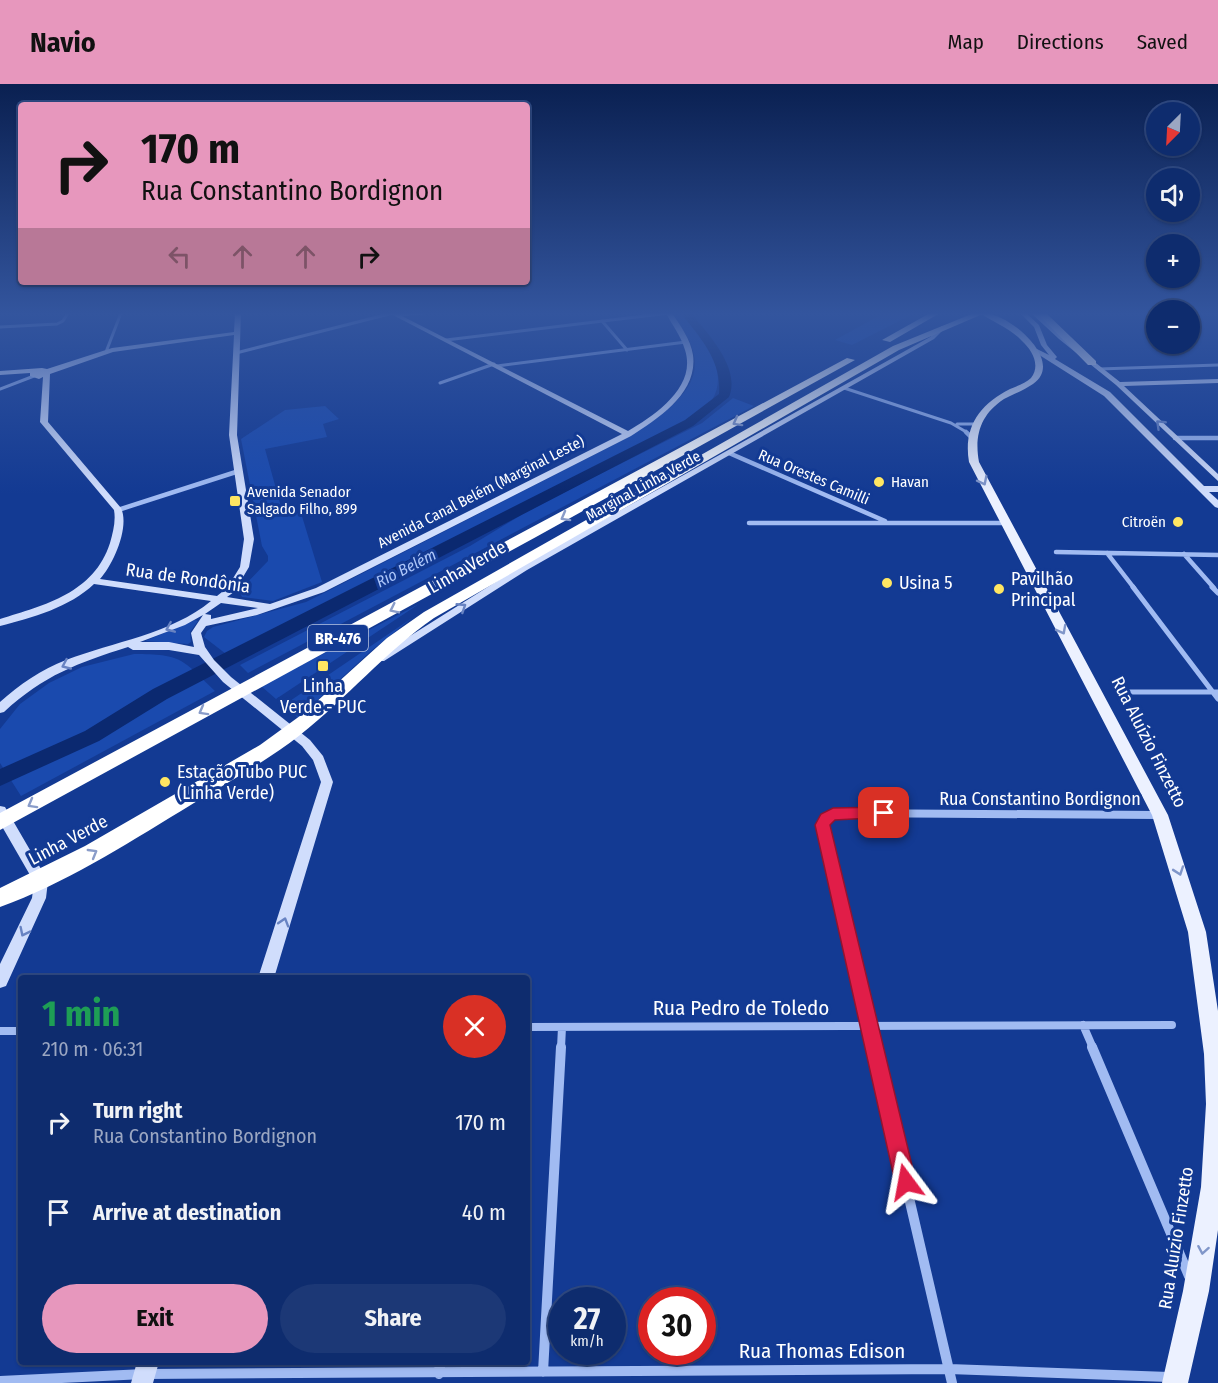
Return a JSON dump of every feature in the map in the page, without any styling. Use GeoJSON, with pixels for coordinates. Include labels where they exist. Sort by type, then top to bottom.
{"type":"FeatureCollection","features":[{"type":"Feature","properties":{"kind":"highway","name":"Linha Verde"},"geometry":{"type":"LineString","coordinates":[[2,817],[237,687],[439,586],[825,374]]}},
{"type":"Feature","properties":{"kind":"highway","name":"Linha Verde"},"geometry":{"type":"LineString","coordinates":[[0,898],[41,881],[118,839],[256,756],[292,732],[395,638],[429,615],[851,374]]}},
{"type":"Feature","properties":{"kind":"main road","name":"Rua Aluízio Finzetto"},"geometry":{"type":"LineString","coordinates":[[1037,374],[1035,378],[994,401],[983,411],[975,424],[971,437],[974,462],[1004,523],[1160,815],[1197,932],[1214,1054],[1217,1104],[1213,1187],[1196,1290],[1176,1380]]}},
{"type":"Feature","properties":{"kind":"street"},"geometry":{"type":"LineString","coordinates":[[0,389],[40,374]]}},
{"type":"Feature","properties":{"kind":"street"},"geometry":{"type":"LineString","coordinates":[[0,622],[61,601],[93,581],[112,558],[120,520],[118,510],[44,422],[42,374]]}},
{"type":"Feature","properties":{"kind":"street"},"geometry":{"type":"LineString","coordinates":[[235,374],[233,435],[248,531],[249,556],[243,570],[202,624],[195,638],[200,652],[237,687],[316,754],[327,782],[267,975]]}},
{"type":"Feature","properties":{"kind":"street"},"geometry":{"type":"LineString","coordinates":[[440,383],[469,374]]}},
{"type":"Feature","properties":{"kind":"street"},"geometry":{"type":"LineString","coordinates":[[512,374],[628,434]]}},
{"type":"Feature","properties":{"kind":"street","name":"Avenida Canal Belém (Marginal Leste)"},"geometry":{"type":"LineString","coordinates":[[202,624],[278,605],[333,584],[628,434],[661,410],[685,385],[689,374]]}},
{"type":"Feature","properties":{"kind":"street","name":"Marginal Linha Verde"},"geometry":{"type":"LineString","coordinates":[[358,671],[524,568],[869,374]]}},
{"type":"Feature","properties":{"kind":"street"},"geometry":{"type":"LineString","coordinates":[[1076,374],[1112,399],[1216,502]]}},
{"type":"Feature","properties":{"kind":"street"},"geometry":{"type":"LineString","coordinates":[[1105,374],[1218,479]]}},
{"type":"Feature","properties":{"kind":"street"},"geometry":{"type":"LineString","coordinates":[[1120,386],[1218,382]]}},
{"type":"Feature","properties":{"kind":"street"},"geometry":{"type":"LineString","coordinates":[[844,388],[951,423],[964,429],[971,437]]}},
{"type":"Feature","properties":{"kind":"street"},"geometry":{"type":"LineString","coordinates":[[951,423],[975,424]]}},
{"type":"Feature","properties":{"kind":"street"},"geometry":{"type":"LineString","coordinates":[[1175,438],[1218,438]]}},
{"type":"Feature","properties":{"kind":"street","name":"Rua Orestes Camilli"},"geometry":{"type":"LineString","coordinates":[[729,453],[889,523]]}},
{"type":"Feature","properties":{"kind":"street"},"geometry":{"type":"LineString","coordinates":[[118,510],[238,471]]}},
{"type":"Feature","properties":{"kind":"street"},"geometry":{"type":"LineString","coordinates":[[1202,489],[1218,489]]}},
{"type":"Feature","properties":{"kind":"street"},"geometry":{"type":"LineString","coordinates":[[749,522],[1004,523]]}},
{"type":"Feature","properties":{"kind":"street"},"geometry":{"type":"LineString","coordinates":[[1056,552],[1218,555]]}},
{"type":"Feature","properties":{"kind":"street"},"geometry":{"type":"LineString","coordinates":[[1107,553],[1215,692],[1218,699]]}},
{"type":"Feature","properties":{"kind":"street"},"geometry":{"type":"LineString","coordinates":[[1184,554],[1218,593]]}},
{"type":"Feature","properties":{"kind":"street","name":"Rua de Rondônia"},"geometry":{"type":"LineString","coordinates":[[93,581],[220,600],[278,605]]}},
{"type":"Feature","properties":{"kind":"street"},"geometry":{"type":"LineString","coordinates":[[0,702],[66,664],[175,627],[220,600]]}},
{"type":"Feature","properties":{"kind":"street"},"geometry":{"type":"LineString","coordinates":[[112,649],[159,645],[200,652]]}},
{"type":"Feature","properties":{"kind":"street"},"geometry":{"type":"LineString","coordinates":[[0,709],[24,688]]}},
{"type":"Feature","properties":{"kind":"street"},"geometry":{"type":"LineString","coordinates":[[1124,692],[1215,692]]}},
{"type":"Feature","properties":{"kind":"street","name":"Rua Constantino Bordignon"},"geometry":{"type":"LineString","coordinates":[[869,1026],[823,830],[826,818],[837,813],[1160,815]]}},
{"type":"Feature","properties":{"kind":"street"},"geometry":{"type":"LineString","coordinates":[[0,981],[39,898],[41,881],[2,817]]}},
{"type":"Feature","properties":{"kind":"street"},"geometry":{"type":"LineString","coordinates":[[1083,1025],[1196,1290]]}},
{"type":"Feature","properties":{"kind":"street","name":"Rua Pedro de Toledo"},"geometry":{"type":"LineString","coordinates":[[530,1027],[1172,1025]]}},
{"type":"Feature","properties":{"kind":"street"},"geometry":{"type":"LineString","coordinates":[[869,1026],[952,1383]]}},
{"type":"Feature","properties":{"kind":"street"},"geometry":{"type":"LineString","coordinates":[[543,1372],[562,1027]]}},
{"type":"Feature","properties":{"kind":"street"},"geometry":{"type":"LineString","coordinates":[[0,1031],[18,1031]]}},
{"type":"Feature","properties":{"kind":"street"},"geometry":{"type":"LineString","coordinates":[[439,1374],[440,1365]]}},
{"type":"Feature","properties":{"kind":"street","name":"Rua Thomas Edison"},"geometry":{"type":"LineString","coordinates":[[0,1381],[145,1373],[439,1374],[482,1378],[543,1372],[949,1369],[1176,1380]]}},
{"type":"Feature","properties":{"kind":"shaded area"},"geometry":{"type":"Polygon","coordinates":[[[693,374],[718,374],[717,388],[712,400],[687,422],[336,601],[226,654],[204,637],[213,627],[306,602],[623,440],[672,405],[683,394],[693,374]]]}},
{"type":"Feature","properties":{"kind":"shaded area"},"geometry":{"type":"Polygon","coordinates":[[[733,398],[754,406],[248,673],[240,665],[470,546],[523,514],[702,423],[733,398]]]}},
{"type":"Feature","properties":{"kind":"shaded area"},"geometry":{"type":"Polygon","coordinates":[[[325,406],[339,419],[323,424],[327,437],[265,449],[283,514],[301,513],[322,582],[273,601],[242,597],[239,591],[268,561],[268,556],[262,546],[241,439],[285,410],[325,406]]]}},
{"type":"Feature","properties":{"kind":"shaded area"},"geometry":{"type":"Polygon","coordinates":[[[419,604],[276,699],[261,686],[419,604]]]}},
{"type":"Feature","properties":{"kind":"shaded area"},"geometry":{"type":"Polygon","coordinates":[[[412,618],[371,651],[298,718],[284,705],[412,618]]]}},
{"type":"Feature","properties":{"kind":"shaded area"},"geometry":{"type":"Polygon","coordinates":[[[195,620],[198,621],[190,632],[191,642],[188,644],[145,641],[195,620]]]}},
{"type":"Feature","properties":{"kind":"shaded area"},"geometry":{"type":"Polygon","coordinates":[[[134,654],[162,655],[180,660],[215,691],[21,796],[0,763],[0,729],[20,704],[49,683],[82,667],[134,654]]]}},
{"type":"Feature","properties":{"kind":"waterway","name":"Rio Belém"},"geometry":{"type":"LineString","coordinates":[[0,778],[92,736],[160,694],[689,423],[725,395],[724,374]]}},
{"type":"Feature","properties":{"kind":"place","name":"Havan"},"geometry":{"type":"Point","coordinates":[879,482]}},
{"type":"Feature","properties":{"kind":"place","name":"Avenida Senador Salgado Filho, 899"},"geometry":{"type":"Point","coordinates":[235,501]}},
{"type":"Feature","properties":{"kind":"place","name":"Citroën"},"geometry":{"type":"Point","coordinates":[1178,522]}},
{"type":"Feature","properties":{"kind":"place","name":"Usina 5"},"geometry":{"type":"Point","coordinates":[887,583]}},
{"type":"Feature","properties":{"kind":"place","name":"Pavilhão Principal"},"geometry":{"type":"Point","coordinates":[999,589]}},
{"type":"Feature","properties":{"kind":"place","name":"Linha Verde - PUC"},"geometry":{"type":"Point","coordinates":[323,666]}},
{"type":"Feature","properties":{"kind":"place","name":"Estação Tubo PUC (Linha Verde)"},"geometry":{"type":"Point","coordinates":[165,782]}},
{"type":"Feature","properties":{"kind":"route"},"geometry":{"type":"LineString","coordinates":[[884,813],[837,813],[829,815],[822,825],[906,1182]]}}]}
